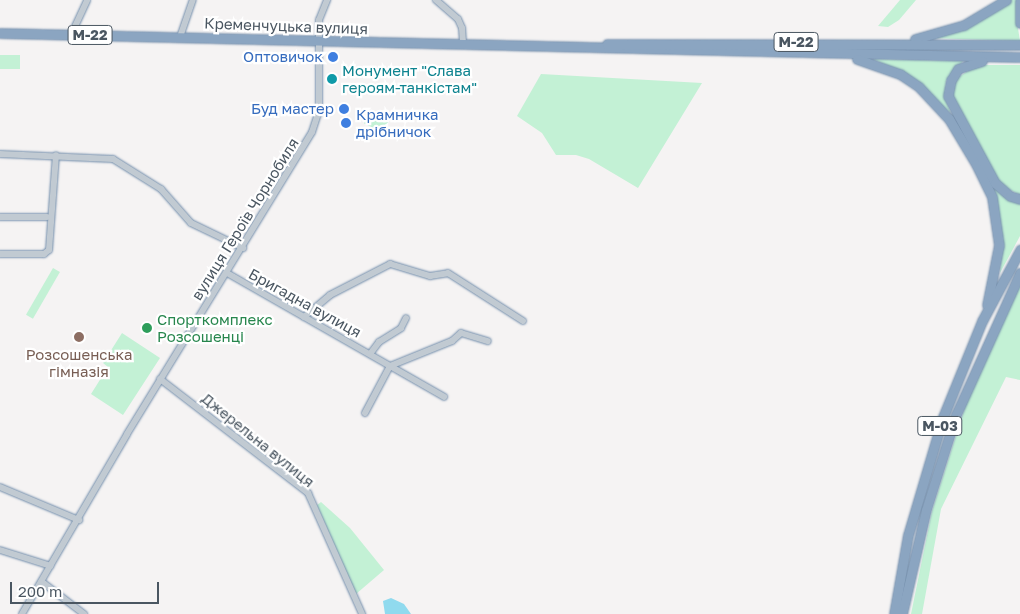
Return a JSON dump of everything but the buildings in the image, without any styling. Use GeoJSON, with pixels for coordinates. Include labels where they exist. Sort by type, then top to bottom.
{"type":"FeatureCollection","features":[{"type":"Feature","properties":{"kind":"highway"},"geometry":{"type":"LineString","coordinates":[[882,43],[940,34],[964,25],[1006,0]]}},
{"type":"Feature","properties":{"kind":"highway"},"geometry":{"type":"LineString","coordinates":[[1020,1],[1020,23]]}},
{"type":"Feature","properties":{"kind":"highway","name":"Кременчуцька вулиця"},"geometry":{"type":"LineString","coordinates":[[0,32],[320,42],[462,43],[572,47]]}},
{"type":"Feature","properties":{"kind":"highway","name":"М-22"},"geometry":{"type":"LineString","coordinates":[[572,47],[635,42],[1020,45]]}},
{"type":"Feature","properties":{"kind":"highway","name":"М-22"},"geometry":{"type":"LineString","coordinates":[[572,47],[840,55],[1020,57]]}},
{"type":"Feature","properties":{"kind":"highway"},"geometry":{"type":"LineString","coordinates":[[840,55],[885,68],[919,87],[949,119],[976,164],[992,198],[999,245],[996,270],[982,322]]}},
{"type":"Feature","properties":{"kind":"highway"},"geometry":{"type":"LineString","coordinates":[[997,57],[958,69],[951,80],[948,96],[995,183],[1010,196],[1020,199]]}},
{"type":"Feature","properties":{"kind":"highway","name":"М-03"},"geometry":{"type":"LineString","coordinates":[[894,614],[908,535],[943,417],[982,322],[1020,250]]}},
{"type":"Feature","properties":{"kind":"highway","name":"М-03"},"geometry":{"type":"LineString","coordinates":[[902,614],[926,510],[953,423],[1020,273]]}},
{"type":"Feature","properties":{"kind":"street"},"geometry":{"type":"LineString","coordinates":[[71,35],[87,0]]}},
{"type":"Feature","properties":{"kind":"street"},"geometry":{"type":"LineString","coordinates":[[180,37],[193,0]]}},
{"type":"Feature","properties":{"kind":"street","name":"вулиця Героїв Чорнобиля"},"geometry":{"type":"LineString","coordinates":[[22,614],[160,380],[315,126],[319,111],[319,20],[327,0]]}},
{"type":"Feature","properties":{"kind":"street"},"geometry":{"type":"LineString","coordinates":[[436,0],[458,19],[462,28],[462,43]]}},
{"type":"Feature","properties":{"kind":"street"},"geometry":{"type":"LineString","coordinates":[[0,154],[104,158],[120,163],[161,189],[191,224],[242,248]]}},
{"type":"Feature","properties":{"kind":"street"},"geometry":{"type":"LineString","coordinates":[[0,254],[40,254],[47,252],[50,244],[56,155]]}},
{"type":"Feature","properties":{"kind":"street"},"geometry":{"type":"LineString","coordinates":[[0,218],[47,217]]}},
{"type":"Feature","properties":{"kind":"street"},"geometry":{"type":"LineString","coordinates":[[304,317],[330,295],[390,264],[430,276],[448,273],[523,321]]}},
{"type":"Feature","properties":{"kind":"street","name":"Бригадна вулиця"},"geometry":{"type":"LineString","coordinates":[[227,273],[444,397]]}},
{"type":"Feature","properties":{"kind":"street","name":"Бригадна вулиця"},"geometry":{"type":"LineString","coordinates":[[370,354],[379,342],[400,328],[406,318]]}},
{"type":"Feature","properties":{"kind":"street"},"geometry":{"type":"LineString","coordinates":[[365,413],[390,366],[452,341],[461,333],[488,341]]}},
{"type":"Feature","properties":{"kind":"street","name":"Джерельна вулиця"},"geometry":{"type":"LineString","coordinates":[[160,380],[308,493],[362,614]]}},
{"type":"Feature","properties":{"kind":"street"},"geometry":{"type":"LineString","coordinates":[[0,487],[79,520]]}},
{"type":"Feature","properties":{"kind":"street"},"geometry":{"type":"LineString","coordinates":[[0,550],[51,566]]}},
{"type":"Feature","properties":{"kind":"street"},"geometry":{"type":"LineString","coordinates":[[42,582],[84,614]]}},
{"type":"Feature","properties":{"kind":"green space"},"geometry":{"type":"Polygon","coordinates":[[[900,0],[916,0],[899,20],[888,27],[878,26],[900,0]]]}},
{"type":"Feature","properties":{"kind":"green space"},"geometry":{"type":"Polygon","coordinates":[[[1009,0],[1018,0],[1016,16],[1020,41],[929,38],[1009,0]]]}},
{"type":"Feature","properties":{"kind":"green space"},"geometry":{"type":"Polygon","coordinates":[[[0,55],[20,55],[20,69],[0,69],[0,55]]]}},
{"type":"Feature","properties":{"kind":"green space"},"geometry":{"type":"Polygon","coordinates":[[[872,59],[963,61],[946,81],[945,99],[951,113],[889,66],[872,59]]]}},
{"type":"Feature","properties":{"kind":"green space"},"geometry":{"type":"Polygon","coordinates":[[[977,65],[1020,65],[1020,195],[1000,185],[951,96],[954,80],[977,65]]]}},
{"type":"Feature","properties":{"kind":"green space"},"geometry":{"type":"Polygon","coordinates":[[[541,74],[702,83],[638,188],[589,159],[576,155],[556,155],[542,133],[517,116],[541,74]]]}},
{"type":"Feature","properties":{"kind":"green space"},"geometry":{"type":"Polygon","coordinates":[[[371,110],[390,120],[382,133],[364,123],[371,110]]]}},
{"type":"Feature","properties":{"kind":"green space"},"geometry":{"type":"Polygon","coordinates":[[[990,182],[1005,197],[1020,202],[1020,236],[1000,273],[1002,237],[990,182]]]}},
{"type":"Feature","properties":{"kind":"green space"},"geometry":{"type":"Polygon","coordinates":[[[53,268],[60,272],[33,319],[26,315],[53,268]]]}},
{"type":"Feature","properties":{"kind":"green space"},"geometry":{"type":"Polygon","coordinates":[[[1020,285],[1020,380],[1006,377],[941,509],[922,614],[911,614],[932,511],[966,404],[1020,285]]]}},
{"type":"Feature","properties":{"kind":"green space"},"geometry":{"type":"Polygon","coordinates":[[[122,333],[160,358],[123,415],[91,394],[108,367],[103,363],[122,333]]]}},
{"type":"Feature","properties":{"kind":"green space"},"geometry":{"type":"Polygon","coordinates":[[[321,502],[350,528],[384,570],[356,594],[317,505],[321,502]]]}},
{"type":"Feature","properties":{"kind":"water"},"geometry":{"type":"Polygon","coordinates":[[[391,598],[404,604],[411,614],[385,614],[383,601],[391,598]]]}},
{"type":"Feature","properties":{"kind":"place","name":"Оптовичок"},"geometry":{"type":"Point","coordinates":[333,57]}},
{"type":"Feature","properties":{"kind":"place","name":"Монумент \"Слава героям-танкістам\""},"geometry":{"type":"Point","coordinates":[332,79]}},
{"type":"Feature","properties":{"kind":"place","name":"Буд мастер"},"geometry":{"type":"Point","coordinates":[344,109]}},
{"type":"Feature","properties":{"kind":"place","name":"Крамничка дрібничок"},"geometry":{"type":"Point","coordinates":[346,123]}},
{"type":"Feature","properties":{"kind":"place","name":"Спорткомплекс Розсошенці"},"geometry":{"type":"Point","coordinates":[147,328]}},
{"type":"Feature","properties":{"kind":"place","name":"Розсошенська гімназія"},"geometry":{"type":"Point","coordinates":[79,337]}}]}
